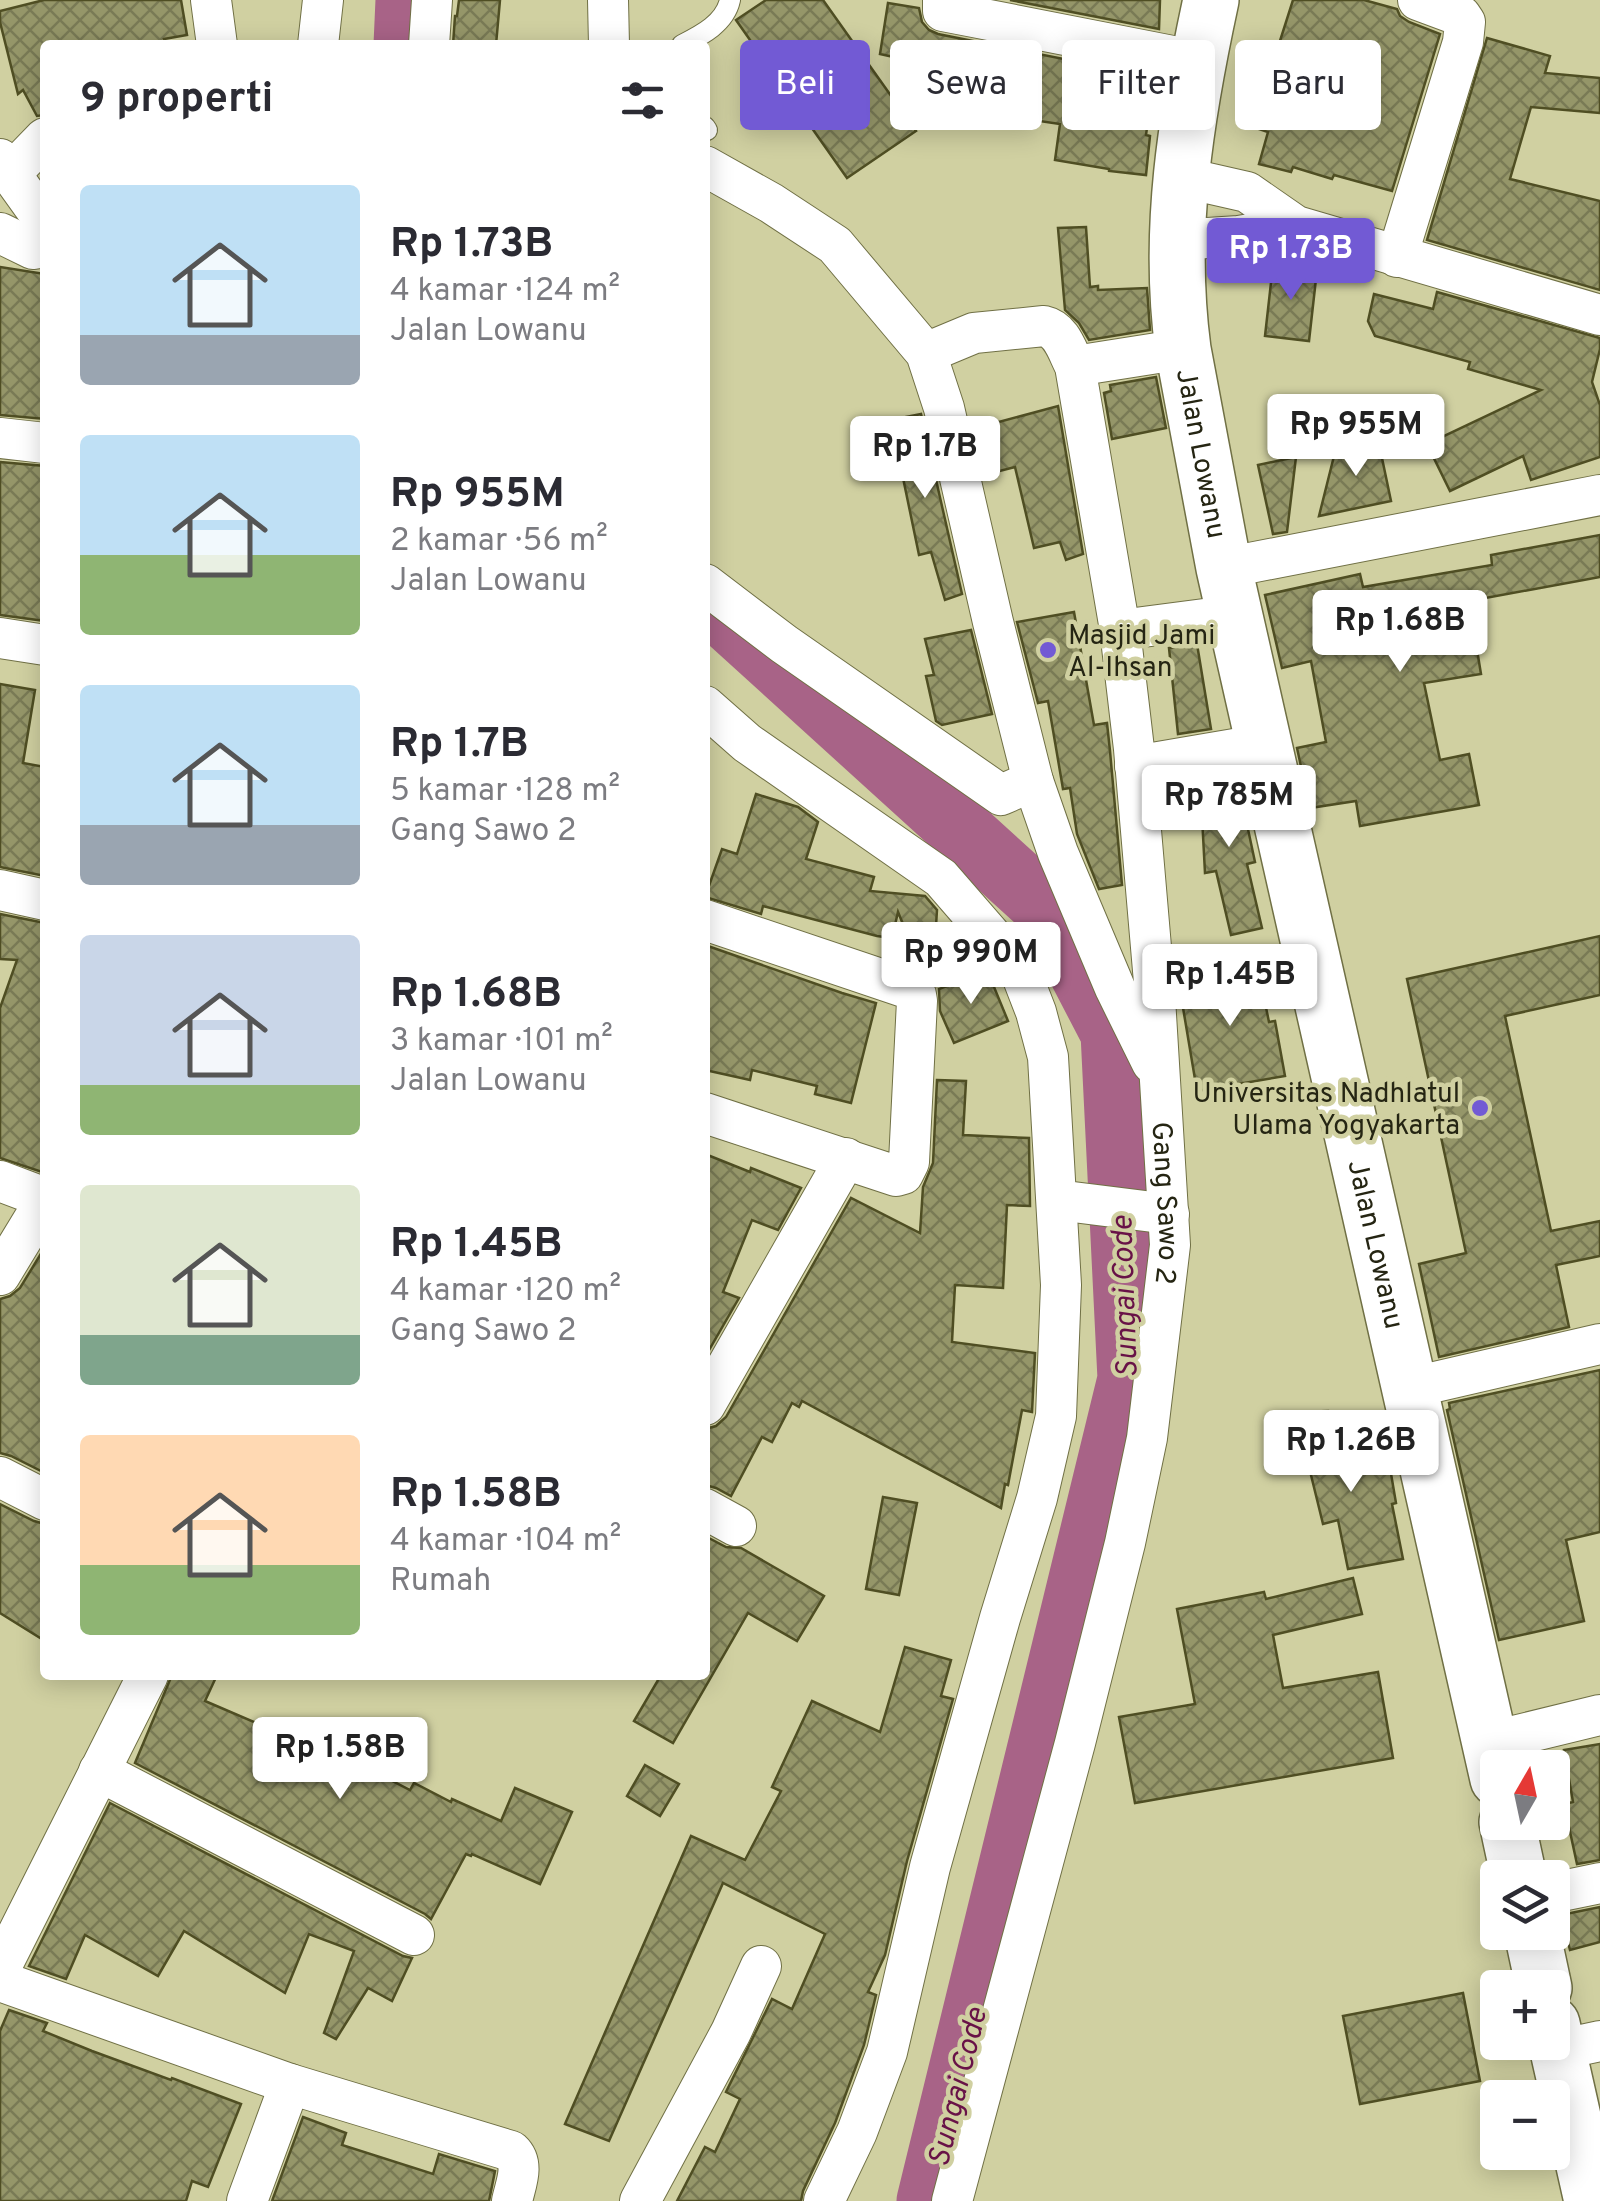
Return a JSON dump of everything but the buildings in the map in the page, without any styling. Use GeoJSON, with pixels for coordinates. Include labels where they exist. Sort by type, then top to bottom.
{"type":"FeatureCollection","features":[{"type":"Feature","properties":{"kind":"main road","name":"Jalan Lowanu"},"geometry":{"type":"LineString","coordinates":[[1202,40],[1211,0]]}},
{"type":"Feature","properties":{"kind":"main road","name":"Jalan Lowanu"},"geometry":{"type":"LineString","coordinates":[[1186,130],[1176,240],[1182,349],[1230,592],[1491,1750]]}},
{"type":"Feature","properties":{"kind":"main road"},"geometry":{"type":"LineString","coordinates":[[1570,2038],[1592,2201]]}},
{"type":"Feature","properties":{"kind":"street"},"geometry":{"type":"LineString","coordinates":[[211,0],[216,40]]}},
{"type":"Feature","properties":{"kind":"street"},"geometry":{"type":"LineString","coordinates":[[319,40],[323,0]]}},
{"type":"Feature","properties":{"kind":"street"},"geometry":{"type":"LineString","coordinates":[[428,40],[432,0]]}},
{"type":"Feature","properties":{"kind":"street"},"geometry":{"type":"LineString","coordinates":[[608,0],[610,40]]}},
{"type":"Feature","properties":{"kind":"street"},"geometry":{"type":"LineString","coordinates":[[1397,256],[1466,22],[1461,16],[1418,0]]}},
{"type":"Feature","properties":{"kind":"street"},"geometry":{"type":"LineString","coordinates":[[943,6],[1101,40]]}},
{"type":"Feature","properties":{"kind":"street"},"geometry":{"type":"LineString","coordinates":[[40,142],[5,166],[40,215]]}},
{"type":"Feature","properties":{"kind":"street"},"geometry":{"type":"LineString","coordinates":[[710,145],[770,202],[835,245],[926,353],[944,408],[1034,782],[1058,853],[1115,988],[1160,1079]]}},
{"type":"Feature","properties":{"kind":"street"},"geometry":{"type":"LineString","coordinates":[[1182,177],[1247,192],[1296,226],[1600,315]]}},
{"type":"Feature","properties":{"kind":"street"},"geometry":{"type":"LineString","coordinates":[[1176,240],[1239,236],[1296,226]]}},
{"type":"Feature","properties":{"kind":"street"},"geometry":{"type":"LineString","coordinates":[[0,232],[33,249],[40,248]]}},
{"type":"Feature","properties":{"kind":"street"},"geometry":{"type":"LineString","coordinates":[[926,353],[974,333],[1044,326],[1059,334],[1074,366],[1182,349]]}},
{"type":"Feature","properties":{"kind":"street","name":"Gang Sawo 2"},"geometry":{"type":"LineString","coordinates":[[952,2201],[1075,1743],[1128,1528],[1147,1438],[1169,1259],[1157,1212],[1160,1079],[1135,766],[1120,630],[1074,366]]}},
{"type":"Feature","properties":{"kind":"street"},"geometry":{"type":"LineString","coordinates":[[0,438],[40,442]]}},
{"type":"Feature","properties":{"kind":"street"},"geometry":{"type":"LineString","coordinates":[[1120,630],[1230,592],[1600,495]]}},
{"type":"Feature","properties":{"kind":"street"},"geometry":{"type":"LineString","coordinates":[[710,588],[1001,795],[1034,782]]}},
{"type":"Feature","properties":{"kind":"street"},"geometry":{"type":"LineString","coordinates":[[0,638],[40,644]]}},
{"type":"Feature","properties":{"kind":"street"},"geometry":{"type":"LineString","coordinates":[[710,710],[747,743],[940,878],[1019,968],[1048,1057],[1068,1202],[1056,1416],[1037,1498],[930,1867],[887,2052],[857,2132],[824,2201]]}},
{"type":"Feature","properties":{"kind":"street"},"geometry":{"type":"LineString","coordinates":[[1135,766],[1264,744]]}},
{"type":"Feature","properties":{"kind":"street"},"geometry":{"type":"LineString","coordinates":[[0,890],[40,899]]}},
{"type":"Feature","properties":{"kind":"street"},"geometry":{"type":"LineString","coordinates":[[710,922],[910,989],[917,1002],[909,1162],[902,1174],[896,1176],[710,1115]]}},
{"type":"Feature","properties":{"kind":"street"},"geometry":{"type":"LineString","coordinates":[[710,1396],[846,1158]]}},
{"type":"Feature","properties":{"kind":"street"},"geometry":{"type":"LineString","coordinates":[[0,1181],[40,1198]]}},
{"type":"Feature","properties":{"kind":"street"},"geometry":{"type":"LineString","coordinates":[[1068,1202],[1157,1212]]}},
{"type":"Feature","properties":{"kind":"street"},"geometry":{"type":"LineString","coordinates":[[0,1275],[40,1208]]}},
{"type":"Feature","properties":{"kind":"street"},"geometry":{"type":"LineString","coordinates":[[1409,1388],[1600,1344]]}},
{"type":"Feature","properties":{"kind":"street"},"geometry":{"type":"LineString","coordinates":[[0,1477],[40,1497]]}},
{"type":"Feature","properties":{"kind":"street"},"geometry":{"type":"LineString","coordinates":[[0,1969],[145,1680]]}},
{"type":"Feature","properties":{"kind":"street"},"geometry":{"type":"LineString","coordinates":[[1519,1750],[1600,1715]]}},
{"type":"Feature","properties":{"kind":"street"},"geometry":{"type":"LineString","coordinates":[[99,1771],[414,1935]]}},
{"type":"Feature","properties":{"kind":"street"},"geometry":{"type":"LineString","coordinates":[[1570,1890],[1600,1883]]}},
{"type":"Feature","properties":{"kind":"street"},"geometry":{"type":"LineString","coordinates":[[640,2201],[731,2032],[761,1966]]}},
{"type":"Feature","properties":{"kind":"street"},"geometry":{"type":"LineString","coordinates":[[0,1981],[290,2084],[511,2151],[520,2168],[512,2201]]}},
{"type":"Feature","properties":{"kind":"street"},"geometry":{"type":"LineString","coordinates":[[248,2201],[290,2084]]}},
{"type":"Feature","properties":{"kind":"lane"},"geometry":{"type":"LineString","coordinates":[[692,40],[708,32],[728,10],[730,0]]}},
{"type":"Feature","properties":{"kind":"path"},"geometry":{"type":"LineString","coordinates":[[910,989],[998,944]]}},
{"type":"Feature","properties":{"kind":"waterway","name":"Sungai Code"},"geometry":{"type":"LineString","coordinates":[[406,40],[408,0]]}},
{"type":"Feature","properties":{"kind":"waterway","name":"Sungai Code"},"geometry":{"type":"LineString","coordinates":[[712,604],[1049,910],[1113,1033],[1130,1379],[929,2201]]}},
{"type":"Feature","properties":{"kind":"place","name":"Masjid Jami Al-Ihsan"},"geometry":{"type":"Point","coordinates":[1048,650]}},
{"type":"Feature","properties":{"kind":"place","name":"Universitas Nadhlatul Ulama Yogyakarta"},"geometry":{"type":"Point","coordinates":[1480,1108]}}]}
